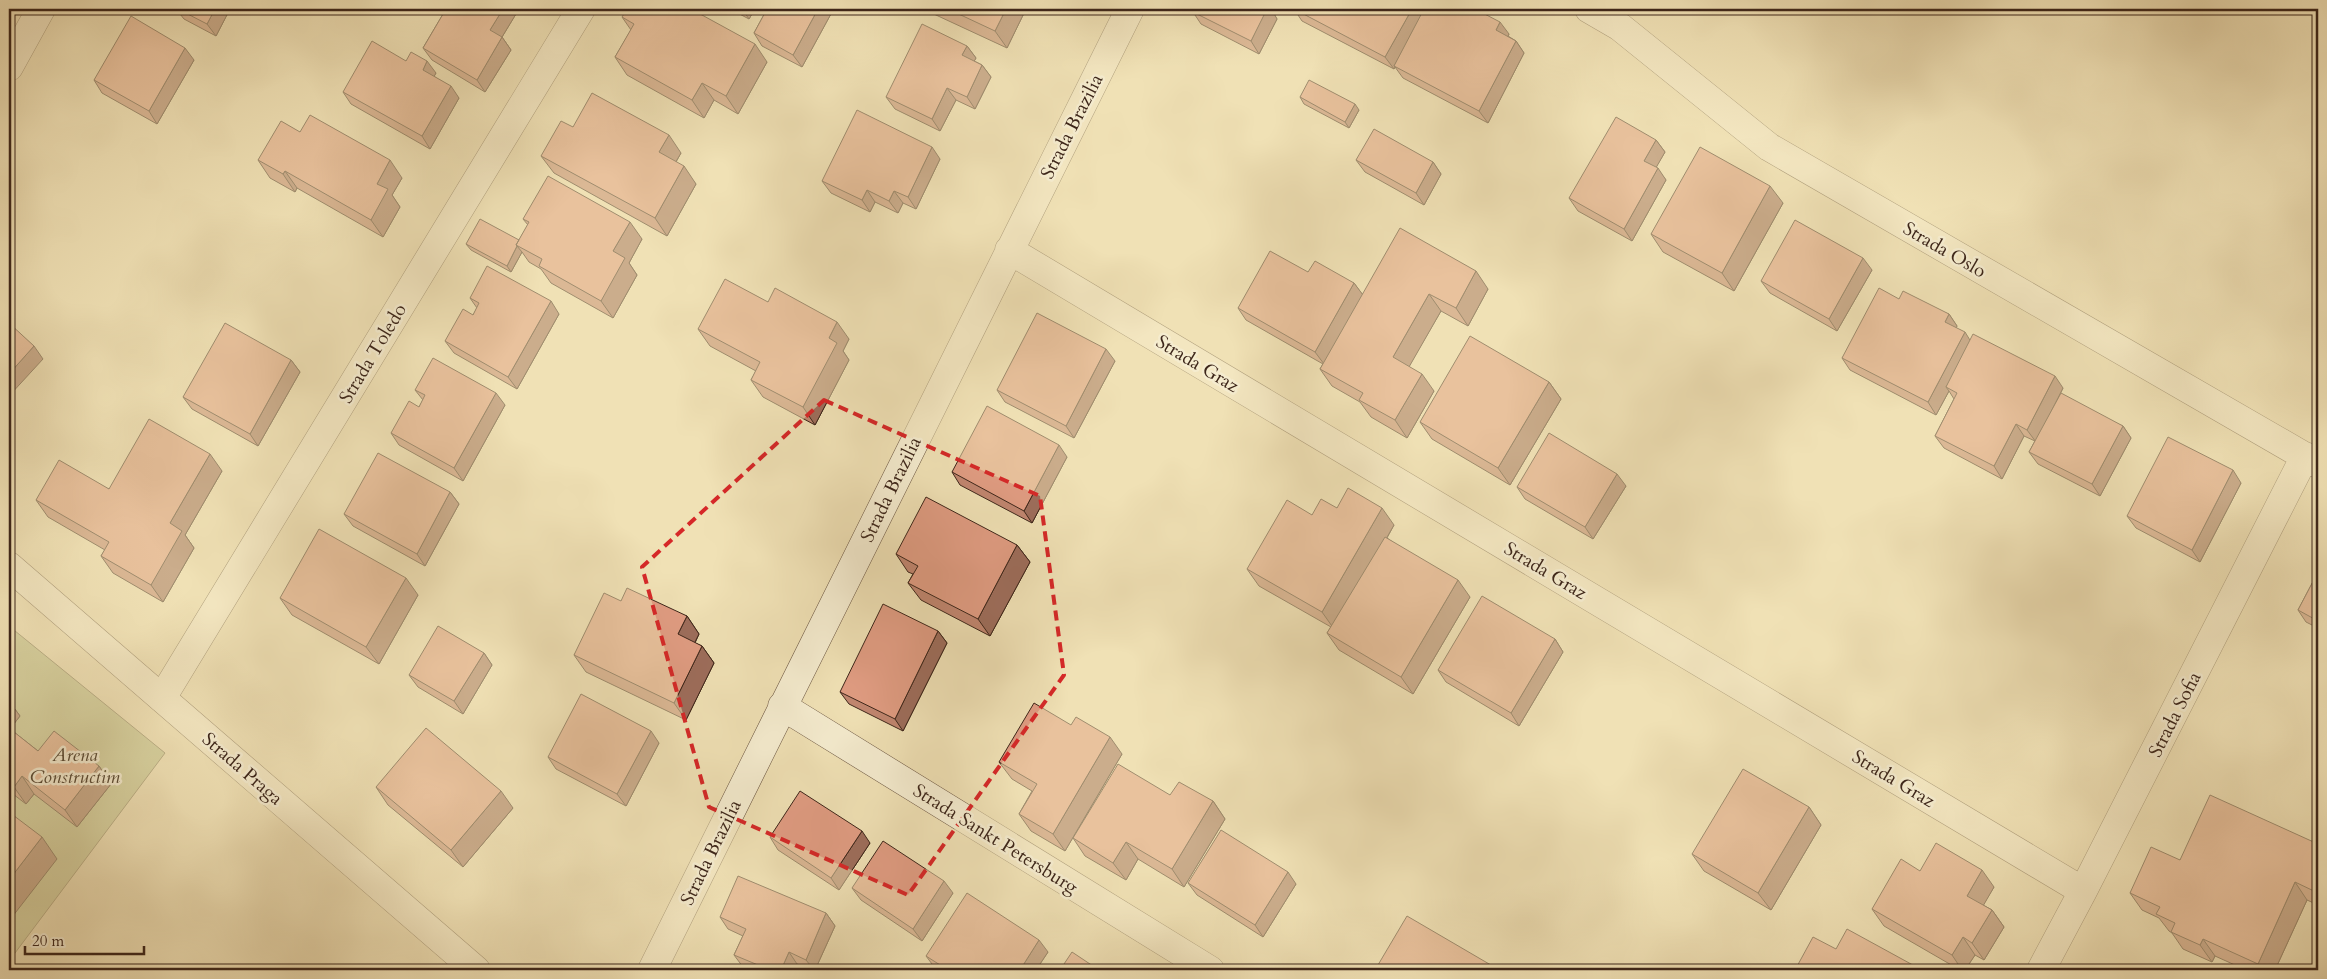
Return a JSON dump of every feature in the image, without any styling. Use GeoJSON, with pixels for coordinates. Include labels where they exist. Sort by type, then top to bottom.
{"type":"FeatureCollection","features":[{"type":"Feature","properties":{"kind":"street"},"geometry":{"type":"LineString","coordinates":[[9,67],[41,9]]}},
{"type":"Feature","properties":{"kind":"street","name":"Strada Toledo"},"geometry":{"type":"LineString","coordinates":[[162,698],[581,9]]}},
{"type":"Feature","properties":{"kind":"street","name":"Strada Brazilia"},"geometry":{"type":"LineString","coordinates":[[652,970],[1130,9]]}},
{"type":"Feature","properties":{"kind":"street","name":"Strada Oslo"},"geometry":{"type":"LineString","coordinates":[[1589,9],[1620,27],[1769,147],[2312,460]]}},
{"type":"Feature","properties":{"kind":"street","name":"Strada Graz"},"geometry":{"type":"LineString","coordinates":[[1009,250],[2083,891]]}},
{"type":"Feature","properties":{"kind":"street","name":"Strada Sofia"},"geometry":{"type":"LineString","coordinates":[[2041,970],[2312,460]]}},
{"type":"Feature","properties":{"kind":"street","name":"Strada Praga"},"geometry":{"type":"LineString","coordinates":[[9,566],[476,970]]}},
{"type":"Feature","properties":{"kind":"street","name":"Strada Sankt Petersburg"},"geometry":{"type":"LineString","coordinates":[[782,706],[1210,970]]}},
{"type":"Feature","properties":{"kind":"highlighted area"},"geometry":{"type":"Polygon","coordinates":[[[824,400],[1040,496],[1064,675],[908,895],[709,807],[642,567],[824,400]]]}},
{"type":"Feature","properties":{"kind":"green space","name":"Arena Constructim"},"geometry":{"type":"Polygon","coordinates":[[[9,626],[165,753],[9,961],[9,626]]]}},
{"type":"Feature","properties":{"kind":"building"},"geometry":{"type":"Polygon","coordinates":[[[178,9],[215,9],[207,24],[178,9]]]}},
{"type":"Feature","properties":{"kind":"building"},"geometry":{"type":"Polygon","coordinates":[[[446,9],[503,9],[490,30],[502,37],[477,80],[423,48],[446,9]]]}},
{"type":"Feature","properties":{"kind":"building"},"geometry":{"type":"Polygon","coordinates":[[[627,9],[691,9],[755,44],[726,96],[702,83],[692,100],[615,57],[634,24],[622,17],[627,9]]]}},
{"type":"Feature","properties":{"kind":"building"},"geometry":{"type":"Polygon","coordinates":[[[767,9],[818,9],[793,55],[754,33],[767,9]]]}},
{"type":"Feature","properties":{"kind":"building"},"geometry":{"type":"Polygon","coordinates":[[[948,9],[1006,9],[995,31],[948,9]]]}},
{"type":"Feature","properties":{"kind":"building"},"geometry":{"type":"Polygon","coordinates":[[[1194,9],[1267,9],[1251,41],[1193,12],[1194,9]]]}},
{"type":"Feature","properties":{"kind":"building"},"geometry":{"type":"Polygon","coordinates":[[[1294,9],[1412,9],[1385,57],[1294,9]]]}},
{"type":"Feature","properties":{"kind":"building"},"geometry":{"type":"Polygon","coordinates":[[[1424,9],[1475,9],[1500,22],[1496,30],[1516,41],[1479,111],[1394,66],[1424,9]]]}},
{"type":"Feature","properties":{"kind":"building"},"geometry":{"type":"Polygon","coordinates":[[[131,16],[185,48],[149,111],[94,80],[131,16]]]}},
{"type":"Feature","properties":{"kind":"building"},"geometry":{"type":"Polygon","coordinates":[[[922,24],[967,46],[962,55],[982,65],[967,97],[947,88],[932,119],[886,97],[922,24]]]}},
{"type":"Feature","properties":{"kind":"building"},"geometry":{"type":"Polygon","coordinates":[[[372,41],[406,61],[411,52],[427,61],[423,70],[451,86],[422,136],[343,92],[372,41]]]}},
{"type":"Feature","properties":{"kind":"building"},"geometry":{"type":"Polygon","coordinates":[[[1309,80],[1355,104],[1345,122],[1300,97],[1309,80]]]}},
{"type":"Feature","properties":{"kind":"building"},"geometry":{"type":"Polygon","coordinates":[[[592,93],[669,135],[659,152],[684,166],[655,218],[541,156],[561,121],[573,127],[592,93]]]}},
{"type":"Feature","properties":{"kind":"building"},"geometry":{"type":"Polygon","coordinates":[[[857,110],[932,147],[908,197],[894,191],[889,201],[867,190],[862,200],[822,181],[857,110]]]}},
{"type":"Feature","properties":{"kind":"building"},"geometry":{"type":"Polygon","coordinates":[[[310,115],[390,160],[377,184],[388,189],[371,220],[285,171],[283,174],[258,160],[281,121],[300,132],[310,115]]]}},
{"type":"Feature","properties":{"kind":"building"},"geometry":{"type":"Polygon","coordinates":[[[1616,117],[1656,140],[1644,161],[1658,168],[1624,229],[1569,198],[1616,117]]]}},
{"type":"Feature","properties":{"kind":"building"},"geometry":{"type":"Polygon","coordinates":[[[1374,129],[1433,162],[1416,193],[1356,160],[1374,129]]]}},
{"type":"Feature","properties":{"kind":"building"},"geometry":{"type":"Polygon","coordinates":[[[1700,147],[1770,186],[1722,273],[1651,234],[1700,147]]]}},
{"type":"Feature","properties":{"kind":"building"},"geometry":{"type":"Polygon","coordinates":[[[548,176],[630,222],[613,251],[625,258],[601,301],[539,266],[542,259],[516,245],[529,222],[523,219],[548,176]]]}},
{"type":"Feature","properties":{"kind":"building"},"geometry":{"type":"Polygon","coordinates":[[[480,219],[519,240],[507,266],[466,244],[480,219]]]}},
{"type":"Feature","properties":{"kind":"building"},"geometry":{"type":"Polygon","coordinates":[[[1795,220],[1863,258],[1829,319],[1761,281],[1795,220]]]}},
{"type":"Feature","properties":{"kind":"building"},"geometry":{"type":"Polygon","coordinates":[[[1400,228],[1476,271],[1456,308],[1429,294],[1393,357],[1422,374],[1395,420],[1359,400],[1363,393],[1320,369],[1400,228]]]}},
{"type":"Feature","properties":{"kind":"building"},"geometry":{"type":"Polygon","coordinates":[[[1270,251],[1308,272],[1315,261],[1354,283],[1315,352],[1238,308],[1270,251]]]}},
{"type":"Feature","properties":{"kind":"building"},"geometry":{"type":"Polygon","coordinates":[[[487,266],[551,301],[508,377],[445,341],[463,309],[473,315],[479,303],[470,298],[487,266]]]}},
{"type":"Feature","properties":{"kind":"building"},"geometry":{"type":"Polygon","coordinates":[[[725,279],[768,302],[775,288],[837,322],[829,338],[837,343],[803,407],[751,380],[760,362],[698,329],[725,279]]]}},
{"type":"Feature","properties":{"kind":"building"},"geometry":{"type":"Polygon","coordinates":[[[1879,288],[1899,299],[1903,291],[1949,314],[1945,322],[1965,332],[1928,402],[1842,358],[1879,288]]]}},
{"type":"Feature","properties":{"kind":"building"},"geometry":{"type":"Polygon","coordinates":[[[1037,313],[1106,349],[1066,426],[997,390],[1037,313]]]}},
{"type":"Feature","properties":{"kind":"building"},"geometry":{"type":"Polygon","coordinates":[[[9,323],[34,346],[9,374],[9,323]]]}},
{"type":"Feature","properties":{"kind":"building"},"geometry":{"type":"Polygon","coordinates":[[[225,323],[291,360],[250,434],[183,397],[225,323]]]}},
{"type":"Feature","properties":{"kind":"building"},"geometry":{"type":"Polygon","coordinates":[[[1973,334],[2055,376],[2027,430],[2016,424],[1994,466],[1935,436],[1957,393],[1946,387],[1973,334]]]}},
{"type":"Feature","properties":{"kind":"building"},"geometry":{"type":"Polygon","coordinates":[[[1470,336],[1549,382],[1498,468],[1420,422],[1470,336]]]}},
{"type":"Feature","properties":{"kind":"building"},"geometry":{"type":"Polygon","coordinates":[[[433,358],[496,393],[454,468],[391,433],[409,401],[419,407],[425,395],[415,390],[433,358]]]}},
{"type":"Feature","properties":{"kind":"building"},"geometry":{"type":"Polygon","coordinates":[[[2061,393],[2123,426],[2092,484],[2029,452],[2061,393]]]}},
{"type":"Feature","properties":{"kind":"building"},"geometry":{"type":"Polygon","coordinates":[[[987,406],[1059,445],[1024,511],[952,472],[987,406]]]}},
{"type":"Feature","properties":{"kind":"building"},"geometry":{"type":"Polygon","coordinates":[[[149,419],[210,454],[170,523],[182,531],[151,585],[101,556],[109,542],[36,500],[59,460],[109,489],[149,419]]]}},
{"type":"Feature","properties":{"kind":"building"},"geometry":{"type":"Polygon","coordinates":[[[1549,433],[1617,474],[1585,527],[1517,487],[1549,433]]]}},
{"type":"Feature","properties":{"kind":"building"},"geometry":{"type":"Polygon","coordinates":[[[2168,437],[2233,470],[2192,550],[2127,516],[2168,437]]]}},
{"type":"Feature","properties":{"kind":"building"},"geometry":{"type":"Polygon","coordinates":[[[378,453],[450,492],[417,554],[344,514],[378,453]]]}},
{"type":"Feature","properties":{"kind":"building"},"geometry":{"type":"Polygon","coordinates":[[[1348,488],[1382,508],[1322,612],[1247,569],[1287,500],[1312,515],[1321,499],[1337,508],[1348,488]]]}},
{"type":"Feature","properties":{"kind":"building"},"geometry":{"type":"Polygon","coordinates":[[[926,497],[1017,545],[978,619],[908,583],[918,566],[896,554],[926,497]]]}},
{"type":"Feature","properties":{"kind":"building"},"geometry":{"type":"Polygon","coordinates":[[[319,529],[406,578],[366,647],[280,598],[319,529]]]}},
{"type":"Feature","properties":{"kind":"building"},"geometry":{"type":"Polygon","coordinates":[[[1385,537],[1458,580],[1401,677],[1327,633],[1385,537]]]}},
{"type":"Feature","properties":{"kind":"building"},"geometry":{"type":"Polygon","coordinates":[[[2318,572],[2318,621],[2298,610],[2318,572]]]}},
{"type":"Feature","properties":{"kind":"building"},"geometry":{"type":"Polygon","coordinates":[[[627,588],[687,616],[678,634],[702,646],[674,703],[574,655],[604,593],[621,601],[627,588]]]}},
{"type":"Feature","properties":{"kind":"building"},"geometry":{"type":"Polygon","coordinates":[[[1482,596],[1555,639],[1511,713],[1438,670],[1482,596]]]}},
{"type":"Feature","properties":{"kind":"building"},"geometry":{"type":"Polygon","coordinates":[[[883,604],[938,631],[895,719],[840,692],[883,604]]]}},
{"type":"Feature","properties":{"kind":"building"},"geometry":{"type":"Polygon","coordinates":[[[438,626],[484,653],[454,701],[409,675],[438,626]]]}},
{"type":"Feature","properties":{"kind":"building"},"geometry":{"type":"Polygon","coordinates":[[[581,694],[651,731],[617,794],[548,757],[581,694]]]}},
{"type":"Feature","properties":{"kind":"building"},"geometry":{"type":"Polygon","coordinates":[[[1034,703],[1071,725],[1076,717],[1110,737],[1053,834],[1019,814],[1037,784],[999,762],[1034,703]]]}},
{"type":"Feature","properties":{"kind":"building"},"geometry":{"type":"Polygon","coordinates":[[[9,728],[38,751],[54,731],[99,766],[65,810],[22,776],[14,787],[9,783],[9,728]]]}},
{"type":"Feature","properties":{"kind":"building"},"geometry":{"type":"Polygon","coordinates":[[[426,728],[501,791],[451,850],[376,787],[426,728]]]}},
{"type":"Feature","properties":{"kind":"building"},"geometry":{"type":"Polygon","coordinates":[[[1118,764],[1170,795],[1179,782],[1213,801],[1172,869],[1126,842],[1113,863],[1073,838],[1118,764]]]}},
{"type":"Feature","properties":{"kind":"building"},"geometry":{"type":"Polygon","coordinates":[[[1743,769],[1809,807],[1758,893],[1692,854],[1743,769]]]}},
{"type":"Feature","properties":{"kind":"building"},"geometry":{"type":"Polygon","coordinates":[[[800,791],[862,831],[831,878],[770,837],[800,791]]]}},
{"type":"Feature","properties":{"kind":"building"},"geometry":{"type":"Polygon","coordinates":[[[2210,795],[2318,844],[2318,886],[2316,892],[2295,882],[2258,964],[2203,939],[2200,945],[2171,932],[2175,923],[2156,914],[2160,907],[2130,893],[2151,847],[2180,860],[2210,795]]]}},
{"type":"Feature","properties":{"kind":"building"},"geometry":{"type":"Polygon","coordinates":[[[9,812],[42,837],[9,880],[9,812]]]}},
{"type":"Feature","properties":{"kind":"building"},"geometry":{"type":"Polygon","coordinates":[[[1221,830],[1288,872],[1255,925],[1188,883],[1221,830]]]}},
{"type":"Feature","properties":{"kind":"building"},"geometry":{"type":"Polygon","coordinates":[[[883,841],[944,881],[913,929],[852,888],[883,841]]]}},
{"type":"Feature","properties":{"kind":"building"},"geometry":{"type":"Polygon","coordinates":[[[1936,843],[1982,870],[1967,896],[1992,910],[1972,943],[1963,937],[1952,955],[1872,909],[1901,859],[1920,871],[1936,843]]]}},
{"type":"Feature","properties":{"kind":"building"},"geometry":{"type":"Polygon","coordinates":[[[738,876],[826,913],[806,960],[789,952],[781,970],[770,970],[734,955],[746,929],[720,917],[738,876]]]}},
{"type":"Feature","properties":{"kind":"building"},"geometry":{"type":"Polygon","coordinates":[[[967,893],[1039,940],[1020,970],[948,970],[926,956],[967,893]]]}},
{"type":"Feature","properties":{"kind":"building"},"geometry":{"type":"Polygon","coordinates":[[[1407,916],[1496,968],[1495,970],[1375,970],[1407,916]]]}},
{"type":"Feature","properties":{"kind":"building"},"geometry":{"type":"Polygon","coordinates":[[[1847,929],[1922,970],[1795,970],[1813,937],[1836,949],[1847,929]]]}},
{"type":"Feature","properties":{"kind":"building"},"geometry":{"type":"Polygon","coordinates":[[[1072,952],[1099,970],[1060,970],[1072,952]]]}},
{"type":"Feature","properties":{"kind":"building"},"geometry":{"type":"Polygon","coordinates":[[[732,965],[742,970],[730,970],[732,965]]]}}]}
